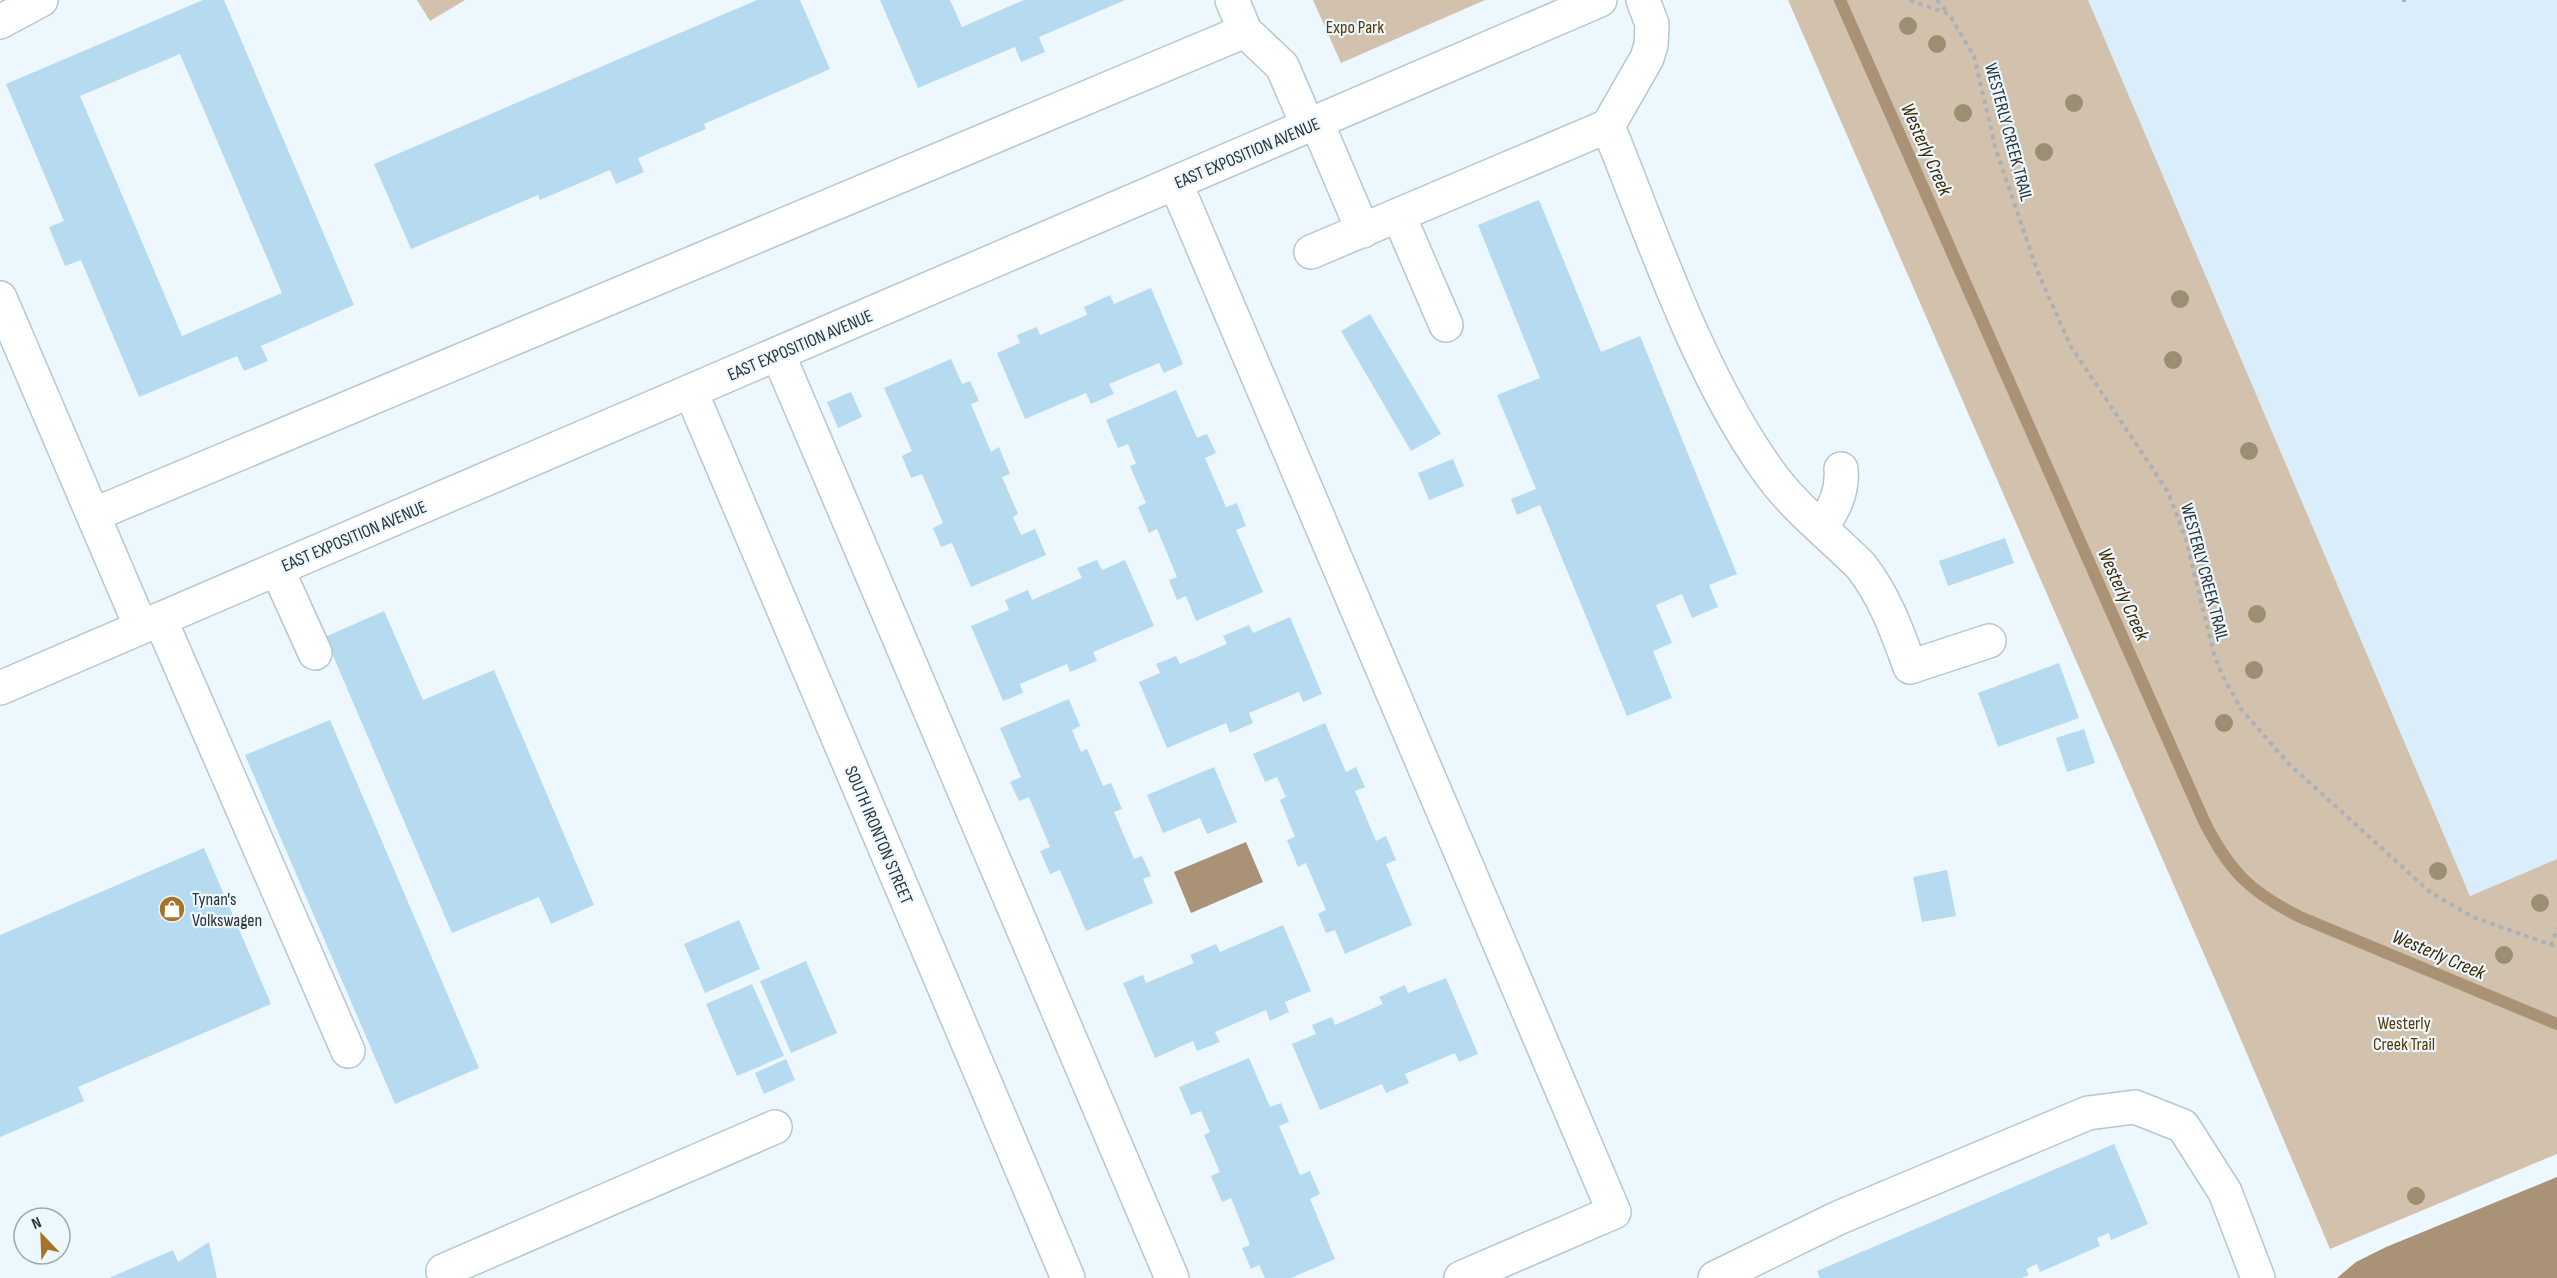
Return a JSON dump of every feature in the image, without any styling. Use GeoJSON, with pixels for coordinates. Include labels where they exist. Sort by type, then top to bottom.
{"type":"FeatureCollection","features":[{"type":"Feature","properties":{"kind":"street"},"geometry":{"type":"LineString","coordinates":[[0,22],[41,0]]}},
{"type":"Feature","properties":{"kind":"street"},"geometry":{"type":"LineString","coordinates":[[1232,0],[1245,31],[1282,66],[1363,231]]}},
{"type":"Feature","properties":{"kind":"street","name":"EAST EXPOSITION AVENUE"},"geometry":{"type":"LineString","coordinates":[[0,688],[1600,0]]}},
{"type":"Feature","properties":{"kind":"street"},"geometry":{"type":"LineString","coordinates":[[1311,252],[1608,126],[1647,58],[1651,45],[1652,24],[1643,0]]}},
{"type":"Feature","properties":{"kind":"street"},"geometry":{"type":"LineString","coordinates":[[93,515],[1245,31]]}},
{"type":"Feature","properties":{"kind":"street"},"geometry":{"type":"LineString","coordinates":[[1608,126],[1685,315],[1717,351],[1734,416],[1767,470],[1872,580],[1890,613],[1910,667],[1989,641]]}},
{"type":"Feature","properties":{"kind":"street"},"geometry":{"type":"LineString","coordinates":[[1176,184],[1614,1212],[1461,1278]]}},
{"type":"Feature","properties":{"kind":"street"},"geometry":{"type":"LineString","coordinates":[[1399,216],[1446,325]]}},
{"type":"Feature","properties":{"kind":"street"},"geometry":{"type":"LineString","coordinates":[[0,298],[93,515],[150,623],[348,1051]]}},
{"type":"Feature","properties":{"kind":"street"},"geometry":{"type":"LineString","coordinates":[[778,354],[1172,1278]]}},
{"type":"Feature","properties":{"kind":"street","name":"SOUTH IRONTON STREET"},"geometry":{"type":"LineString","coordinates":[[691,392],[1068,1278]]}},
{"type":"Feature","properties":{"kind":"street"},"geometry":{"type":"LineString","coordinates":[[1821,528],[1839,494],[1842,482],[1841,469]]}},
{"type":"Feature","properties":{"kind":"street"},"geometry":{"type":"LineString","coordinates":[[277,569],[315,653]]}},
{"type":"Feature","properties":{"kind":"street"},"geometry":{"type":"LineString","coordinates":[[1715,1278],[1838,1218],[2088,1113],[2135,1107],[2183,1126],[2225,1192],[2258,1278]]}},
{"type":"Feature","properties":{"kind":"street"},"geometry":{"type":"LineString","coordinates":[[443,1271],[775,1127]]}},
{"type":"Feature","properties":{"kind":"path"},"geometry":{"type":"LineString","coordinates":[[1910,0],[1949,14]]}},
{"type":"Feature","properties":{"kind":"path","name":"WESTERLY CREEK TRAIL"},"geometry":{"type":"LineString","coordinates":[[1937,0],[1949,14],[1974,56],[1996,150],[2045,290],[2070,345],[2168,492],[2186,540],[2214,654],[2222,675],[2241,709],[2288,763],[2430,892],[2473,917],[2557,947]]}},
{"type":"Feature","properties":{"kind":"path"},"geometry":{"type":"LineString","coordinates":[[2551,946],[2557,928]]}},
{"type":"Feature","properties":{"kind":"shaded area"},"geometry":{"type":"Polygon","coordinates":[[[2088,0],[2557,0],[2557,859],[2470,896],[2088,0]]]}},
{"type":"Feature","properties":{"kind":"shaded area"},"geometry":{"type":"Polygon","coordinates":[[[1246,842],[1263,882],[1191,913],[1174,872],[1246,842]]]}},
{"type":"Feature","properties":{"kind":"shaded area"},"geometry":{"type":"Polygon","coordinates":[[[2557,1177],[2557,1278],[2337,1278],[2356,1262],[2386,1247],[2557,1177]]]}},
{"type":"Feature","properties":{"kind":"green space"},"geometry":{"type":"Polygon","coordinates":[[[417,0],[465,0],[430,21],[417,0]]]}},
{"type":"Feature","properties":{"kind":"green space","name":"Expo Park"},"geometry":{"type":"Polygon","coordinates":[[[1313,0],[1485,0],[1341,63],[1313,0]]]}},
{"type":"Feature","properties":{"kind":"green space","name":"Westerly Creek Trail"},"geometry":{"type":"Polygon","coordinates":[[[1788,0],[2088,0],[2470,896],[2557,859],[2557,1154],[2330,1249],[2227,1007],[1788,0]]]}},
{"type":"Feature","properties":{"kind":"building"},"geometry":{"type":"Polygon","coordinates":[[[203,0],[224,0],[354,305],[261,346],[268,361],[244,371],[237,356],[139,397],[81,260],[65,266],[49,227],[64,221],[6,84],[203,0]],[[180,54],[80,96],[182,336],[282,293],[180,54]]]}},
{"type":"Feature","properties":{"kind":"building"},"geometry":{"type":"Polygon","coordinates":[[[757,0],[800,0],[830,69],[704,124],[706,129],[638,158],[644,172],[616,184],[610,170],[540,200],[538,195],[411,249],[374,164],[757,0]]]}},
{"type":"Feature","properties":{"kind":"building"},"geometry":{"type":"Polygon","coordinates":[[[880,0],[950,0],[962,27],[1024,0],[1125,0],[1039,37],[1045,52],[1021,62],[1015,47],[918,88],[880,0]]]}},
{"type":"Feature","properties":{"kind":"building"},"geometry":{"type":"Polygon","coordinates":[[[1539,200],[1601,352],[1640,336],[1737,574],[1709,585],[1718,607],[1692,618],[1682,594],[1656,605],[1672,643],[1653,651],[1672,698],[1627,716],[1540,505],[1517,515],[1511,499],[1536,489],[1497,395],[1540,378],[1478,225],[1539,200]]]}},
{"type":"Feature","properties":{"kind":"building"},"geometry":{"type":"Polygon","coordinates":[[[1151,288],[1183,364],[1164,373],[1159,363],[1109,384],[1114,394],[1091,404],[1086,393],[1025,419],[997,353],[1020,343],[1017,335],[1037,327],[1040,335],[1087,315],[1084,307],[1110,295],[1114,304],[1151,288]]]}},
{"type":"Feature","properties":{"kind":"building"},"geometry":{"type":"Polygon","coordinates":[[[1370,314],[1441,434],[1411,451],[1341,331],[1370,314]]]}},
{"type":"Feature","properties":{"kind":"building"},"geometry":{"type":"Polygon","coordinates":[[[951,359],[962,384],[970,381],[979,401],[971,404],[991,452],[999,447],[1010,474],[1002,477],[1018,514],[1013,517],[1021,535],[1035,529],[1046,555],[971,587],[952,543],[941,547],[933,528],[943,523],[922,474],[911,478],[902,456],[912,451],[884,388],[951,359]]]}},
{"type":"Feature","properties":{"kind":"building"},"geometry":{"type":"Polygon","coordinates":[[[1176,390],[1197,438],[1207,434],[1216,453],[1205,458],[1226,507],[1237,503],[1246,526],[1236,530],[1263,592],[1196,621],[1186,596],[1177,600],[1169,580],[1177,577],[1157,529],[1149,533],[1138,507],[1146,503],[1130,466],[1136,464],[1128,444],[1118,448],[1106,420],[1176,390]]]}},
{"type":"Feature","properties":{"kind":"building"},"geometry":{"type":"Polygon","coordinates":[[[851,392],[862,417],[838,428],[827,402],[851,392]]]}},
{"type":"Feature","properties":{"kind":"building"},"geometry":{"type":"Polygon","coordinates":[[[1453,459],[1464,486],[1429,500],[1418,473],[1453,459]]]}},
{"type":"Feature","properties":{"kind":"building"},"geometry":{"type":"Polygon","coordinates":[[[2005,538],[2014,563],[1948,586],[1939,561],[2005,538]]]}},
{"type":"Feature","properties":{"kind":"building"},"geometry":{"type":"Polygon","coordinates":[[[1097,560],[1102,570],[1125,560],[1154,626],[1093,652],[1097,661],[1070,672],[1067,664],[1020,684],[1023,693],[1003,701],[971,626],[1009,610],[1005,600],[1028,590],[1032,600],[1082,578],[1077,568],[1097,560]]]}},
{"type":"Feature","properties":{"kind":"building"},"geometry":{"type":"Polygon","coordinates":[[[384,611],[423,700],[494,670],[594,905],[551,924],[539,897],[452,933],[325,637],[384,611]]]}},
{"type":"Feature","properties":{"kind":"building"},"geometry":{"type":"Polygon","coordinates":[[[1290,617],[1322,694],[1303,702],[1299,692],[1249,713],[1253,723],[1230,733],[1226,723],[1167,748],[1139,682],[1160,673],[1156,664],[1176,656],[1180,664],[1227,644],[1223,636],[1249,625],[1253,633],[1290,617]]]}},
{"type":"Feature","properties":{"kind":"building"},"geometry":{"type":"Polygon","coordinates":[[[2059,663],[2079,718],[1998,747],[1978,693],[2059,663]]]}},
{"type":"Feature","properties":{"kind":"building"},"geometry":{"type":"Polygon","coordinates":[[[1069,699],[1080,726],[1072,730],[1081,752],[1087,749],[1103,786],[1111,783],[1122,809],[1114,812],[1134,859],[1142,856],[1151,876],[1143,879],[1153,903],[1086,931],[1060,870],[1050,874],[1040,851],[1050,847],[1029,797],[1019,801],[1010,782],[1021,777],[1000,728],[1069,699]]]}},
{"type":"Feature","properties":{"kind":"building"},"geometry":{"type":"Polygon","coordinates":[[[330,720],[479,1068],[395,1104],[245,755],[330,720]]]}},
{"type":"Feature","properties":{"kind":"building"},"geometry":{"type":"Polygon","coordinates":[[[1325,723],[1346,772],[1356,767],[1365,787],[1355,791],[1376,841],[1386,836],[1396,860],[1386,864],[1412,925],[1345,954],[1335,930],[1326,933],[1318,914],[1326,910],[1306,863],[1298,867],[1287,840],[1295,837],[1280,800],[1286,797],[1277,777],[1265,782],[1253,754],[1325,723]]]}},
{"type":"Feature","properties":{"kind":"building"},"geometry":{"type":"Polygon","coordinates":[[[2084,729],[2095,763],[2067,772],[2056,738],[2084,729]]]}},
{"type":"Feature","properties":{"kind":"building"},"geometry":{"type":"Polygon","coordinates":[[[1214,767],[1237,822],[1207,834],[1200,818],[1163,833],[1147,795],[1214,767]]]}},
{"type":"Feature","properties":{"kind":"building"},"geometry":{"type":"Polygon","coordinates":[[[204,848],[271,1004],[78,1087],[84,1101],[0,1137],[0,935],[204,848]]]}},
{"type":"Feature","properties":{"kind":"building"},"geometry":{"type":"Polygon","coordinates":[[[1947,870],[1956,916],[1922,922],[1913,877],[1947,870]]]}},
{"type":"Feature","properties":{"kind":"building"},"geometry":{"type":"Polygon","coordinates":[[[739,920],[760,969],[705,993],[684,944],[739,920]]]}},
{"type":"Feature","properties":{"kind":"building"},"geometry":{"type":"Polygon","coordinates":[[[1283,925],[1311,991],[1285,1002],[1289,1012],[1270,1021],[1266,1010],[1215,1032],[1220,1042],[1197,1051],[1193,1041],[1155,1058],[1123,983],[1143,975],[1146,983],[1194,963],[1190,955],[1216,944],[1220,952],[1283,925]]]}},
{"type":"Feature","properties":{"kind":"building"},"geometry":{"type":"Polygon","coordinates":[[[806,961],[837,1033],[791,1053],[760,981],[806,961]]]}},
{"type":"Feature","properties":{"kind":"building"},"geometry":{"type":"Polygon","coordinates":[[[1446,978],[1478,1054],[1459,1062],[1455,1053],[1405,1074],[1409,1083],[1386,1093],[1382,1084],[1320,1110],[1292,1044],[1316,1034],[1312,1025],[1332,1017],[1335,1025],[1383,1004],[1379,997],[1405,985],[1408,993],[1446,978]]]}},
{"type":"Feature","properties":{"kind":"building"},"geometry":{"type":"Polygon","coordinates":[[[752,984],[784,1056],[737,1076],[706,1004],[752,984]]]}},
{"type":"Feature","properties":{"kind":"building"},"geometry":{"type":"Polygon","coordinates":[[[1249,1058],[1270,1107],[1281,1103],[1289,1122],[1279,1126],[1300,1175],[1310,1171],[1320,1194],[1310,1199],[1335,1259],[1291,1278],[1265,1278],[1259,1265],[1251,1269],[1242,1248],[1250,1245],[1231,1198],[1222,1202],[1211,1176],[1220,1172],[1204,1135],[1210,1132],[1201,1111],[1191,1115],[1179,1087],[1249,1058]]]}},
{"type":"Feature","properties":{"kind":"building"},"geometry":{"type":"Polygon","coordinates":[[[786,1059],[795,1080],[764,1094],[755,1073],[786,1059]]]}},
{"type":"Feature","properties":{"kind":"building"},"geometry":{"type":"Polygon","coordinates":[[[2114,1144],[2148,1224],[2111,1240],[2109,1233],[2097,1238],[2100,1246],[2040,1272],[2037,1264],[2026,1269],[2029,1275],[2021,1278],[1820,1278],[1817,1271],[2114,1144]]]}},
{"type":"Feature","properties":{"kind":"building"},"geometry":{"type":"Polygon","coordinates":[[[209,1242],[217,1278],[109,1278],[173,1250],[178,1262],[209,1242]]]}},
{"type":"Feature","properties":{"kind":"waterway","name":"Westerly Creek"},"geometry":{"type":"LineString","coordinates":[[1840,0],[2204,821],[2232,867],[2254,889],[2300,917],[2557,1024]]}},
{"type":"Feature","properties":{"kind":"place","name":"Tynan's Volkswagen"},"geometry":{"type":"Point","coordinates":[172,909]}}]}
